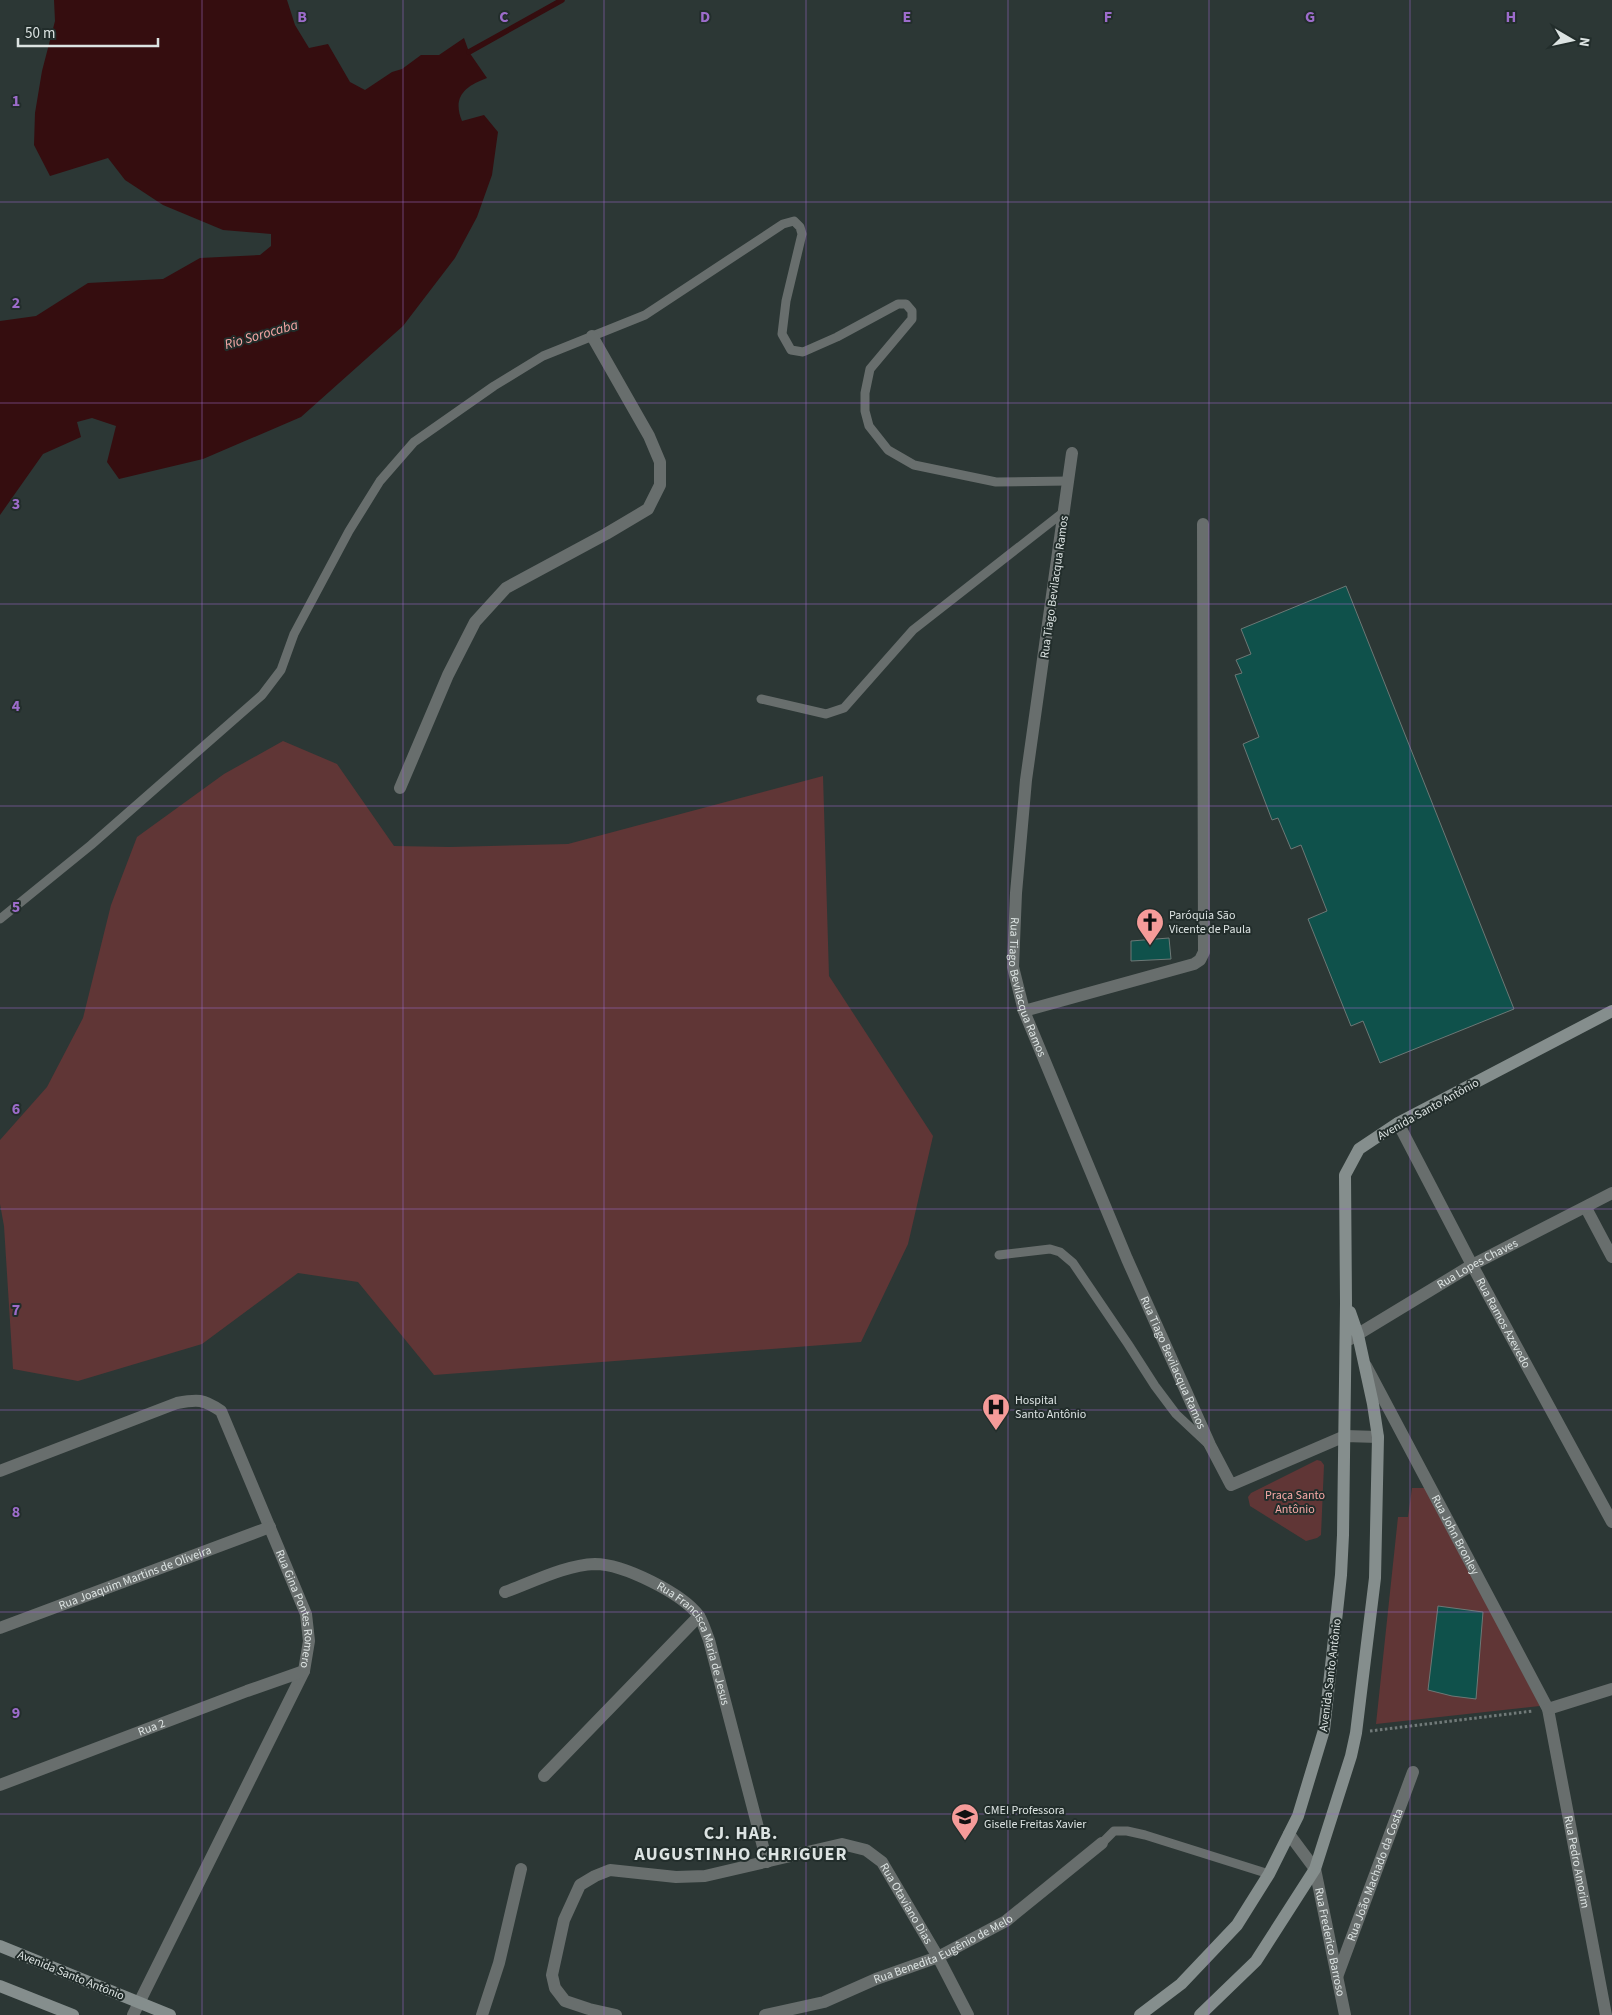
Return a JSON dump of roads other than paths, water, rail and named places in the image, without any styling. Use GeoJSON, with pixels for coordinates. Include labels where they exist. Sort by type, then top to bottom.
{"type":"FeatureCollection","features":[{"type":"Feature","properties":{"kind":"main road","name":"Avenida Santo Antônio"},"geometry":{"type":"LineString","coordinates":[[1140,2015],[1180,1984],[1237,1925],[1269,1874],[1298,1816],[1324,1730],[1341,1575],[1346,1342],[1345,1175],[1358,1149],[1398,1123],[1612,1011]]}},
{"type":"Feature","properties":{"kind":"main road","name":"Avenida Santo Antônio"},"geometry":{"type":"LineString","coordinates":[[1200,2015],[1256,1961],[1315,1869],[1351,1756],[1356,1733],[1375,1578],[1378,1437],[1358,1335],[1346,1303]]}},
{"type":"Feature","properties":{"kind":"main road","name":"Avenida Santo Antônio"},"geometry":{"type":"LineString","coordinates":[[0,1946],[170,2015]]}},
{"type":"Feature","properties":{"kind":"main road"},"geometry":{"type":"LineString","coordinates":[[0,1986],[73,2015]]}},
{"type":"Feature","properties":{"kind":"street"},"geometry":{"type":"LineString","coordinates":[[400,788],[448,675],[475,622],[506,588],[648,509],[660,485],[660,462],[649,436],[592,336]]}},
{"type":"Feature","properties":{"kind":"street","name":"Rua Tiago Bevilacqua Ramos"},"geometry":{"type":"LineString","coordinates":[[1072,453],[1026,780],[1016,893],[1013,967],[1024,1011],[1127,1259],[1210,1445],[1231,1485],[1345,1436]]}},
{"type":"Feature","properties":{"kind":"street"},"geometry":{"type":"LineString","coordinates":[[1024,1011],[1194,964],[1200,960],[1204,952],[1203,524]]}},
{"type":"Feature","properties":{"kind":"street","name":"Rua Ramos Azevedo"},"geometry":{"type":"LineString","coordinates":[[1398,1123],[1472,1265],[1612,1522]]}},
{"type":"Feature","properties":{"kind":"street","name":"Rua Lopes Chaves"},"geometry":{"type":"LineString","coordinates":[[1346,1342],[1472,1265],[1612,1193]]}},
{"type":"Feature","properties":{"kind":"street"},"geometry":{"type":"LineString","coordinates":[[1586,1208],[1612,1256]]}},
{"type":"Feature","properties":{"kind":"street","name":"Rua John Bronley"},"geometry":{"type":"LineString","coordinates":[[1364,1361],[1548,1709]]}},
{"type":"Feature","properties":{"kind":"street","name":"Rua Gina Pontes Romero"},"geometry":{"type":"LineString","coordinates":[[0,1471],[177,1403],[192,1400],[208,1402],[222,1411],[306,1614],[309,1641],[304,1671],[133,2015]]}},
{"type":"Feature","properties":{"kind":"street"},"geometry":{"type":"LineString","coordinates":[[1345,1436],[1378,1437]]}},
{"type":"Feature","properties":{"kind":"street","name":"Rua Joaquim Martins de Oliveira"},"geometry":{"type":"LineString","coordinates":[[0,1628],[270,1527]]}},
{"type":"Feature","properties":{"kind":"street","name":"Rua Francisca Maria de Jesus"},"geometry":{"type":"LineString","coordinates":[[505,1592],[572,1568],[595,1564],[614,1566],[643,1577],[674,1594],[699,1616],[709,1640],[767,1862]]}},
{"type":"Feature","properties":{"kind":"street"},"geometry":{"type":"LineString","coordinates":[[544,1776],[699,1616]]}},
{"type":"Feature","properties":{"kind":"street","name":"Rua 2"},"geometry":{"type":"LineString","coordinates":[[0,1785],[304,1671]]}},
{"type":"Feature","properties":{"kind":"street"},"geometry":{"type":"LineString","coordinates":[[1548,1709],[1612,1689]]}},
{"type":"Feature","properties":{"kind":"street","name":"Rua Pedro Amorim"},"geometry":{"type":"LineString","coordinates":[[1548,1709],[1606,2015]]}},
{"type":"Feature","properties":{"kind":"street","name":"Rua João Machado da Costa"},"geometry":{"type":"LineString","coordinates":[[1338,1977],[1413,1772]]}},
{"type":"Feature","properties":{"kind":"street"},"geometry":{"type":"LineString","coordinates":[[1289,1834],[1315,1869]]}},
{"type":"Feature","properties":{"kind":"street","name":"Rua Otaviano Dias"},"geometry":{"type":"LineString","coordinates":[[767,1862],[842,1844],[866,1850],[882,1862],[938,1957],[968,2015]]}},
{"type":"Feature","properties":{"kind":"street","name":"Rua Benedita Eugênio de Melo"},"geometry":{"type":"LineString","coordinates":[[765,2015],[824,2002],[876,1979],[938,1957],[1006,1921],[1102,1844]]}},
{"type":"Feature","properties":{"kind":"street"},"geometry":{"type":"LineString","coordinates":[[616,2015],[565,2001],[555,1988],[552,1975],[564,1920],[580,1885],[610,1870],[676,1877],[705,1876],[767,1862]]}},
{"type":"Feature","properties":{"kind":"street"},"geometry":{"type":"LineString","coordinates":[[482,2015],[499,1963],[521,1869]]}},
{"type":"Feature","properties":{"kind":"street","name":"Rua Frederico Barroso"},"geometry":{"type":"LineString","coordinates":[[1315,1869],[1345,2015]]}},
{"type":"Feature","properties":{"kind":"lane"},"geometry":{"type":"LineString","coordinates":[[0,919],[90,845],[262,695],[281,670],[294,634],[349,531],[380,481],[414,442],[494,386],[543,356],[645,315],[782,224],[794,221],[800,227],[802,234],[786,301],[782,334],[791,350],[803,352],[837,337],[898,304],[906,304],[912,311],[912,319],[870,369],[865,393],[865,412],[869,426],[888,450],[914,465],[996,482],[1069,481]]}},
{"type":"Feature","properties":{"kind":"lane"},"geometry":{"type":"LineString","coordinates":[[761,698],[826,714],[844,708],[913,630],[1065,511]]}},
{"type":"Feature","properties":{"kind":"lane"},"geometry":{"type":"LineString","coordinates":[[998,1255],[1050,1249],[1060,1252],[1073,1263],[1155,1386],[1176,1414],[1210,1445]]}},
{"type":"Feature","properties":{"kind":"lane"},"geometry":{"type":"LineString","coordinates":[[1102,1844],[1114,1831],[1126,1830],[1269,1874]]}},
{"type":"Feature","properties":{"kind":"water","name":"Rio Sorocaba"},"geometry":{"type":"Polygon","coordinates":[[[54,0],[287,0],[295,25],[309,48],[328,44],[350,82],[365,90],[392,72],[402,69],[421,55],[439,55],[464,38],[469,52],[487,78],[472,85],[462,93],[459,113],[462,121],[484,115],[498,132],[492,175],[477,217],[455,258],[403,326],[301,417],[203,459],[119,479],[107,462],[116,426],[92,418],[77,422],[81,437],[43,454],[0,515],[0,321],[36,316],[88,283],[163,279],[200,258],[260,255],[271,246],[271,234],[223,230],[163,205],[125,180],[108,158],[50,176],[34,145],[35,113],[42,71],[55,21],[54,0]]]}},
{"type":"Feature","properties":{"kind":"waterway"},"geometry":{"type":"LineString","coordinates":[[469,52],[562,0]]}},
{"type":"Feature","properties":{"kind":"place","name":"Paróquia São Vicente de Paula"},"geometry":{"type":"Point","coordinates":[1150,946]}},
{"type":"Feature","properties":{"kind":"place","name":"Hospital Santo Antônio"},"geometry":{"type":"Point","coordinates":[996,1431]}},
{"type":"Feature","properties":{"kind":"place","name":"CMEI Professora Giselle Freitas Xavier"},"geometry":{"type":"Point","coordinates":[965,1841]}},
{"type":"Feature","properties":{"kind":"district","name":"CJ. HAB. AUGUSTINHO CHRIGUER"},"geometry":{"type":"Point","coordinates":[741,1844]}},
{"type":"Feature","properties":{"kind":"park label","name":"Praça Santo Antônio"},"geometry":{"type":"Point","coordinates":[1295,1502]}}]}
